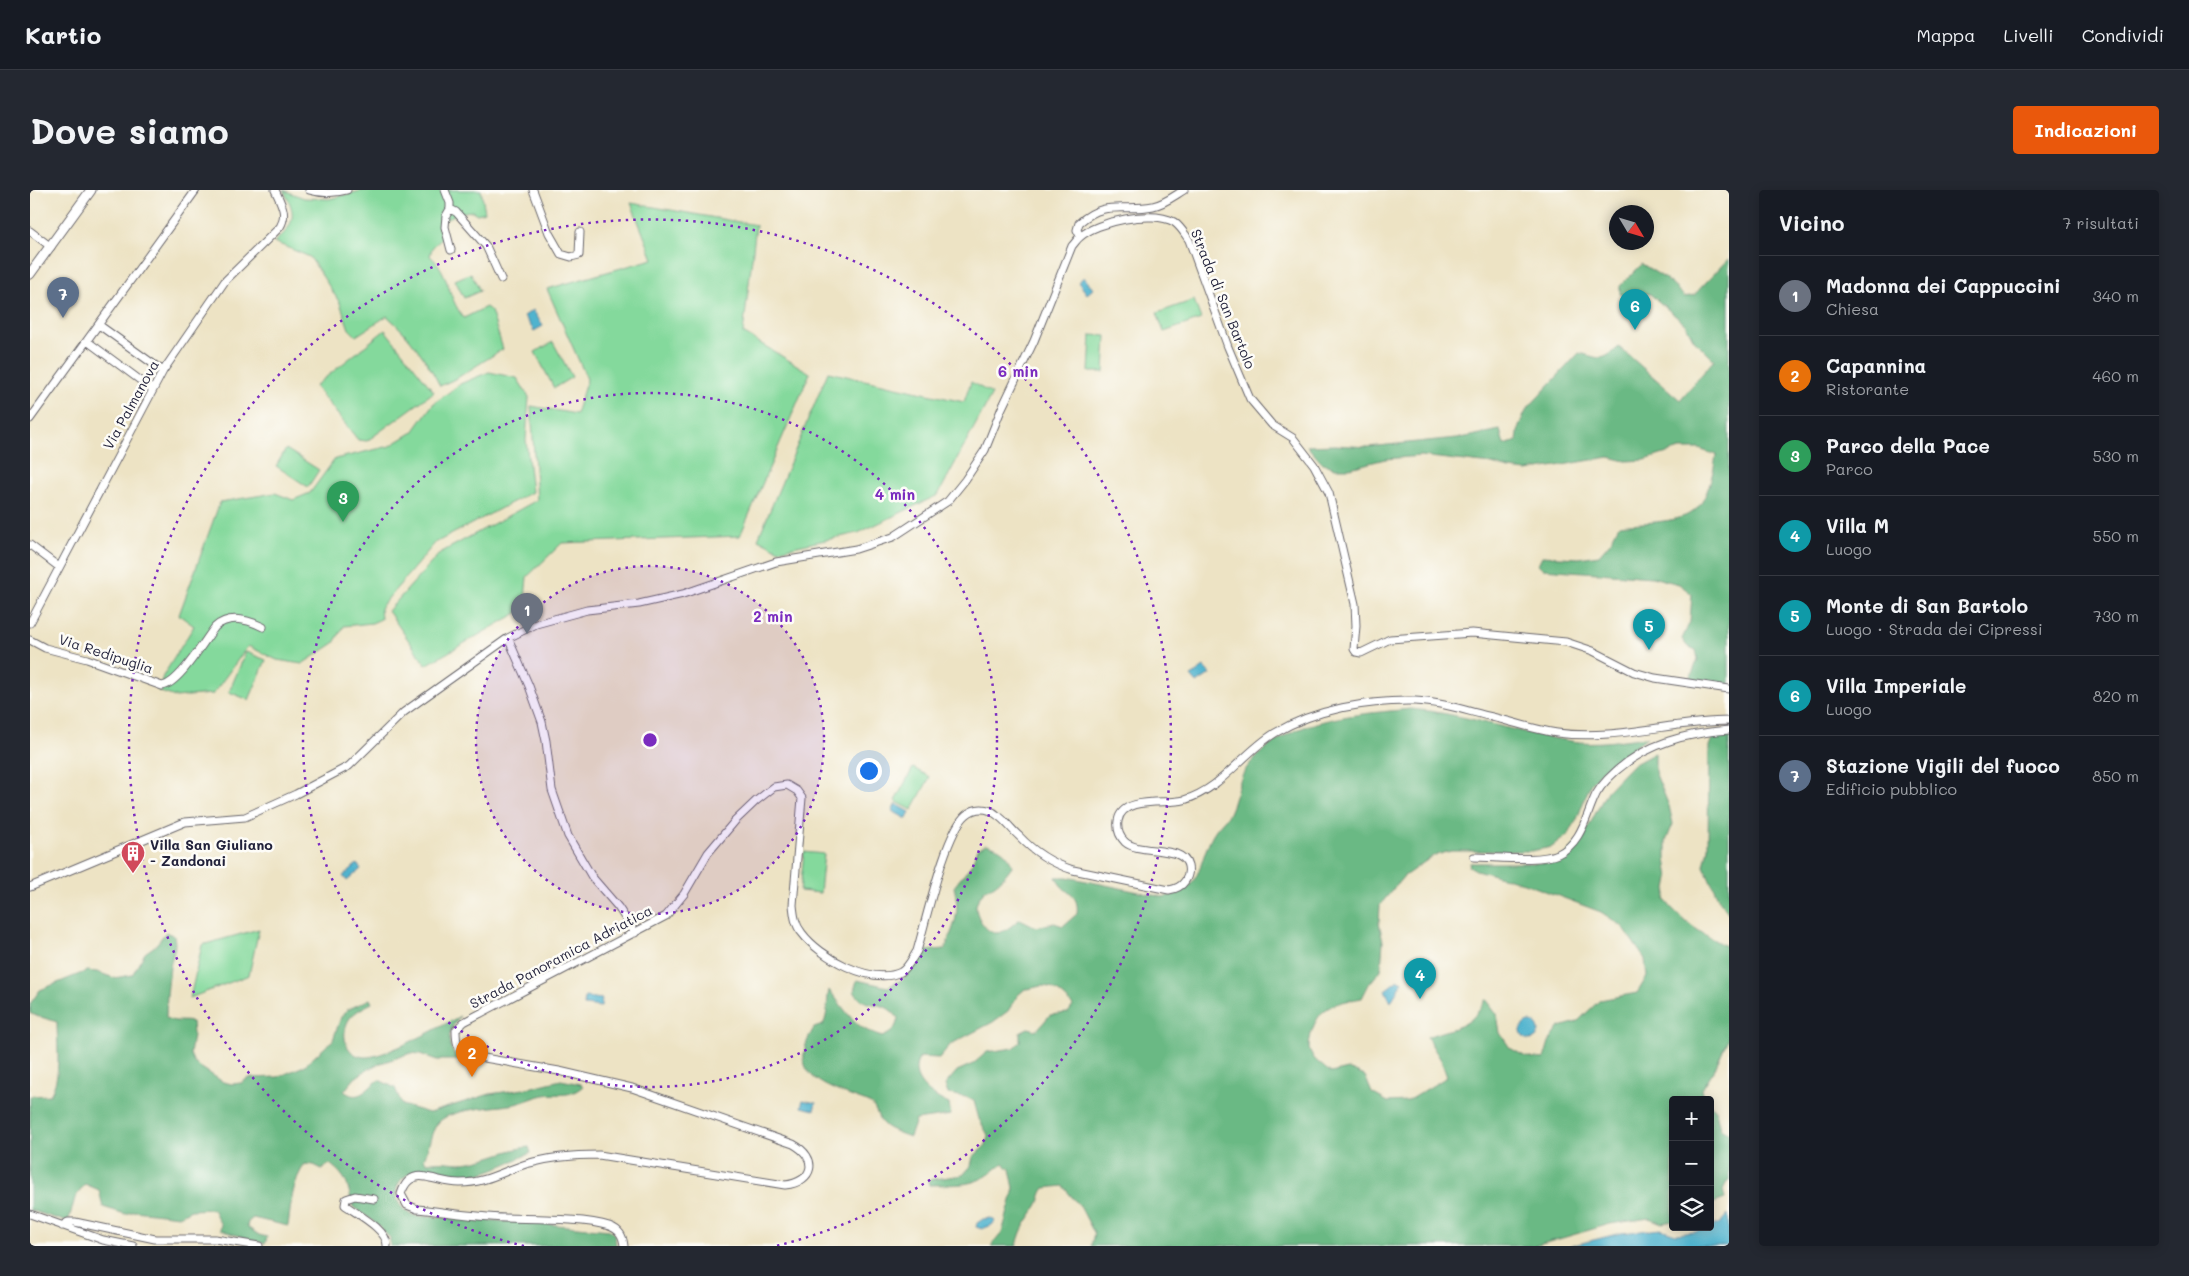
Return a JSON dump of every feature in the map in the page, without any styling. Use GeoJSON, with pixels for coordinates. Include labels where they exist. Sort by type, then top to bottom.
{"type":"FeatureCollection","features":[{"type":"Feature","properties":{"kind":"main road"},"geometry":{"type":"LineString","coordinates":[[30,274],[91,190]]}},
{"type":"Feature","properties":{"kind":"street"},"geometry":{"type":"LineString","coordinates":[[30,420],[196,190]]}},
{"type":"Feature","properties":{"kind":"street","name":"Via Palmanova"},"geometry":{"type":"LineString","coordinates":[[30,623],[152,389],[225,281],[284,221],[284,214],[276,190]]}},
{"type":"Feature","properties":{"kind":"street"},"geometry":{"type":"LineString","coordinates":[[309,190],[321,193],[337,193],[347,190]]}},
{"type":"Feature","properties":{"kind":"street"},"geometry":{"type":"LineString","coordinates":[[445,190],[450,203],[445,227],[451,250]]}},
{"type":"Feature","properties":{"kind":"street"},"geometry":{"type":"LineString","coordinates":[[532,190],[549,233],[561,254],[571,257],[579,255],[580,232]]}},
{"type":"Feature","properties":{"kind":"street"},"geometry":{"type":"LineString","coordinates":[[30,887],[184,822],[245,818],[296,794],[349,766],[404,712],[508,638],[536,624],[587,610],[639,604],[683,594],[776,562],[856,549],[893,537],[948,501],[986,450],[1001,410],[1034,341],[1072,246],[1080,236],[1077,230],[1079,223],[1095,212],[1115,206],[1152,206],[1173,198],[1184,190]]}},
{"type":"Feature","properties":{"kind":"street"},"geometry":{"type":"LineString","coordinates":[[450,209],[456,212],[486,246],[501,279]]}},
{"type":"Feature","properties":{"kind":"street","name":"Strada di San Bartolo"},"geometry":{"type":"LineString","coordinates":[[1080,236],[1097,227],[1126,218],[1160,218],[1172,221],[1182,228],[1189,240],[1228,347],[1250,399],[1272,425],[1293,438],[1314,465],[1329,493],[1355,604],[1354,649],[1356,652],[1361,653],[1390,639],[1472,633],[1566,642],[1593,651],[1634,672],[1655,678],[1729,689]]}},
{"type":"Feature","properties":{"kind":"street"},"geometry":{"type":"LineString","coordinates":[[30,231],[51,247]]}},
{"type":"Feature","properties":{"kind":"street"},"geometry":{"type":"LineString","coordinates":[[99,325],[163,372]]}},
{"type":"Feature","properties":{"kind":"street"},"geometry":{"type":"LineString","coordinates":[[87,341],[152,389]]}},
{"type":"Feature","properties":{"kind":"street"},"geometry":{"type":"LineString","coordinates":[[30,545],[59,566]]}},
{"type":"Feature","properties":{"kind":"street","name":"Via Redipuglia"},"geometry":{"type":"LineString","coordinates":[[30,640],[45,648],[87,659],[162,686],[168,685],[177,677],[215,627],[221,622],[232,618],[253,622],[262,627]]}},
{"type":"Feature","properties":{"kind":"street"},"geometry":{"type":"LineString","coordinates":[[508,638],[529,686],[545,733],[552,790],[568,836],[592,877],[618,907],[635,933]]}},
{"type":"Feature","properties":{"kind":"street","name":"Strada Panoramica Adriatica"},"geometry":{"type":"LineString","coordinates":[[624,1246],[623,1237],[618,1230],[586,1222],[491,1217],[417,1209],[407,1205],[402,1194],[404,1184],[412,1177],[423,1176],[460,1183],[482,1181],[524,1164],[548,1158],[576,1155],[599,1155],[785,1185],[796,1184],[805,1178],[810,1168],[810,1160],[802,1148],[793,1144],[632,1088],[559,1071],[467,1055],[462,1052],[456,1043],[456,1030],[464,1022],[666,916],[684,894],[708,853],[735,821],[774,787],[786,785],[797,791],[802,798],[793,904],[794,918],[801,932],[812,946],[829,958],[868,974],[883,975],[901,972],[911,962],[917,950],[946,851],[957,826],[975,810],[987,810],[997,814],[1038,854],[1057,865],[1169,890],[1178,888],[1186,880],[1189,870],[1187,862],[1180,856],[1168,852],[1139,848],[1125,842],[1117,829],[1118,817],[1128,808],[1137,804],[1182,801],[1205,793],[1221,781],[1258,746],[1275,734],[1300,721],[1362,705],[1415,702],[1458,709],[1557,733],[1621,733],[1710,721],[1729,721]]}},
{"type":"Feature","properties":{"kind":"street"},"geometry":{"type":"LineString","coordinates":[[1474,857],[1544,857],[1559,853],[1572,843],[1580,833],[1587,820],[1593,799],[1606,780],[1631,758],[1660,743],[1691,735],[1729,730]]}},
{"type":"Feature","properties":{"kind":"street"},"geometry":{"type":"LineString","coordinates":[[374,1199],[355,1196],[346,1199],[345,1205],[378,1229],[386,1237],[387,1246]]}},
{"type":"Feature","properties":{"kind":"street"},"geometry":{"type":"LineString","coordinates":[[30,1214],[103,1240],[133,1246]]}},
{"type":"Feature","properties":{"kind":"street"},"geometry":{"type":"LineString","coordinates":[[62,1226],[68,1222],[75,1222],[155,1239],[215,1239],[260,1246]]}},
{"type":"Feature","properties":{"kind":"green space"},"geometry":{"type":"Polygon","coordinates":[[[283,190],[304,198],[329,199],[364,190],[481,190],[485,212],[477,214],[472,211],[462,213],[444,221],[438,229],[444,235],[432,248],[430,256],[441,269],[458,310],[464,318],[486,307],[491,311],[503,349],[457,378],[440,386],[417,348],[387,316],[356,336],[349,329],[340,303],[310,257],[274,242],[287,230],[292,218],[291,205],[283,190]]]}},
{"type":"Feature","properties":{"kind":"green space"},"geometry":{"type":"Polygon","coordinates":[[[631,203],[756,225],[743,333],[810,373],[740,536],[562,543],[527,577],[524,609],[426,665],[388,611],[440,553],[537,500],[531,406],[576,414],[587,379],[547,289],[653,259],[631,203]]]}},
{"type":"Feature","properties":{"kind":"green space"},"geometry":{"type":"Polygon","coordinates":[[[1729,258],[1729,684],[1690,679],[1698,659],[1696,650],[1687,646],[1682,639],[1690,622],[1692,594],[1679,584],[1652,577],[1543,569],[1538,564],[1542,556],[1579,558],[1599,555],[1611,541],[1619,525],[1667,521],[1693,512],[1698,508],[1706,494],[1712,477],[1716,455],[1699,449],[1680,449],[1645,460],[1626,461],[1609,457],[1527,471],[1509,469],[1492,464],[1421,456],[1385,459],[1350,468],[1335,468],[1321,462],[1307,446],[1368,447],[1466,437],[1500,430],[1504,445],[1517,441],[1519,426],[1527,409],[1579,353],[1600,358],[1619,347],[1680,400],[1714,360],[1694,340],[1686,325],[1650,294],[1640,293],[1630,298],[1620,294],[1620,286],[1642,264],[1666,279],[1685,297],[1694,295],[1729,258]]]}},
{"type":"Feature","properties":{"kind":"green space"},"geometry":{"type":"Polygon","coordinates":[[[471,273],[480,291],[464,298],[455,280],[471,273]]]}},
{"type":"Feature","properties":{"kind":"green space"},"geometry":{"type":"Polygon","coordinates":[[[1194,300],[1201,319],[1164,332],[1157,313],[1194,300]]]}},
{"type":"Feature","properties":{"kind":"green space"},"geometry":{"type":"Polygon","coordinates":[[[385,330],[434,392],[367,441],[358,440],[315,386],[385,330]]]}},
{"type":"Feature","properties":{"kind":"green space"},"geometry":{"type":"Polygon","coordinates":[[[1091,335],[1106,336],[1104,372],[1089,372],[1091,335]]]}},
{"type":"Feature","properties":{"kind":"green space"},"geometry":{"type":"Polygon","coordinates":[[[553,342],[572,377],[554,388],[535,352],[553,342]]]}},
{"type":"Feature","properties":{"kind":"green space"},"geometry":{"type":"Polygon","coordinates":[[[489,372],[517,378],[529,397],[526,440],[532,492],[435,543],[380,608],[381,619],[372,623],[344,626],[334,643],[302,664],[277,660],[248,646],[213,694],[175,697],[158,691],[163,676],[194,626],[179,615],[220,502],[275,493],[293,500],[310,493],[335,459],[390,446],[413,432],[433,404],[460,384],[489,372]]]}},
{"type":"Feature","properties":{"kind":"green space"},"geometry":{"type":"Polygon","coordinates":[[[828,372],[964,402],[971,382],[992,394],[938,495],[858,533],[779,550],[758,539],[828,372]]]}},
{"type":"Feature","properties":{"kind":"green space"},"geometry":{"type":"Polygon","coordinates":[[[286,449],[319,470],[308,487],[276,466],[286,449]]]}},
{"type":"Feature","properties":{"kind":"green space"},"geometry":{"type":"Polygon","coordinates":[[[246,652],[266,660],[249,700],[229,692],[246,652]]]}},
{"type":"Feature","properties":{"kind":"green space"},"geometry":{"type":"Polygon","coordinates":[[[1410,709],[1451,715],[1531,734],[1571,741],[1619,741],[1647,737],[1601,771],[1590,785],[1569,834],[1552,847],[1531,851],[1451,851],[1433,856],[1403,877],[1380,905],[1379,923],[1383,941],[1381,970],[1369,984],[1362,998],[1329,1007],[1318,1017],[1311,1034],[1309,1047],[1311,1054],[1317,1062],[1331,1073],[1348,1069],[1365,1076],[1372,1093],[1388,1102],[1407,1101],[1447,1077],[1441,1060],[1427,1037],[1468,1022],[1474,1017],[1486,999],[1497,1014],[1500,1033],[1510,1048],[1526,1057],[1544,1059],[1549,1042],[1560,1027],[1577,1022],[1600,1000],[1637,993],[1647,977],[1645,959],[1622,926],[1601,912],[1524,883],[1476,870],[1469,866],[1470,863],[1548,863],[1565,856],[1587,830],[1607,791],[1631,766],[1655,753],[1655,772],[1669,806],[1673,824],[1666,841],[1669,878],[1665,900],[1694,928],[1729,948],[1729,1036],[1715,1068],[1701,1091],[1704,1096],[1669,1096],[1669,1222],[1662,1223],[1649,1218],[1610,1224],[1535,1246],[1091,1246],[1094,1233],[1081,1208],[1063,1186],[1045,1188],[1038,1204],[1022,1229],[1017,1246],[991,1246],[1002,1233],[1012,1197],[1014,1188],[1010,1169],[1003,1163],[977,1181],[960,1184],[929,1185],[928,1180],[963,1175],[971,1166],[973,1157],[986,1145],[988,1135],[979,1119],[974,1101],[966,1097],[948,1094],[945,1085],[957,1071],[973,1064],[987,1052],[1014,1048],[1020,1042],[1020,1032],[1028,1028],[1037,1030],[1050,1015],[1068,1013],[1073,1006],[1067,999],[1059,992],[1046,986],[1025,989],[1018,995],[1008,1011],[993,1022],[951,1044],[939,1058],[920,1057],[916,1065],[918,1079],[928,1091],[949,1104],[951,1115],[916,1120],[910,1137],[892,1130],[883,1124],[871,1104],[828,1086],[810,1073],[805,1065],[804,1055],[814,1028],[823,1025],[829,990],[851,1018],[864,1029],[882,1037],[893,1030],[898,1018],[886,1007],[863,1001],[858,997],[854,991],[857,980],[888,987],[903,979],[925,951],[945,949],[956,919],[957,905],[954,887],[971,865],[978,849],[986,844],[995,847],[1003,851],[1011,861],[1012,866],[1006,874],[994,886],[985,890],[977,902],[976,911],[980,919],[985,927],[996,933],[1003,932],[1020,919],[1036,927],[1054,923],[1063,926],[1077,914],[1074,897],[1059,883],[1056,877],[1067,877],[1163,897],[1176,894],[1186,889],[1193,882],[1213,834],[1229,813],[1242,775],[1257,756],[1287,735],[1304,727],[1356,715],[1410,709]]]}},
{"type":"Feature","properties":{"kind":"green space"},"geometry":{"type":"Polygon","coordinates":[[[1729,735],[1729,914],[1719,900],[1704,866],[1708,848],[1709,746],[1713,736],[1729,735]]]}},
{"type":"Feature","properties":{"kind":"green space"},"geometry":{"type":"Polygon","coordinates":[[[913,768],[930,777],[912,810],[895,801],[913,768]]]}},
{"type":"Feature","properties":{"kind":"green space"},"geometry":{"type":"Polygon","coordinates":[[[804,852],[824,854],[820,893],[800,891],[804,852]]]}},
{"type":"Feature","properties":{"kind":"green space"},"geometry":{"type":"Polygon","coordinates":[[[259,929],[249,975],[190,998],[202,945],[259,929]]]}},
{"type":"Feature","properties":{"kind":"green space"},"geometry":{"type":"Polygon","coordinates":[[[166,932],[174,936],[175,944],[170,967],[166,1018],[169,1020],[192,1022],[193,1035],[190,1054],[194,1063],[223,1082],[232,1084],[241,1083],[249,1078],[278,1077],[304,1066],[333,1040],[341,1017],[347,1010],[370,999],[372,1003],[355,1013],[347,1024],[345,1030],[346,1042],[352,1052],[364,1057],[384,1053],[398,1048],[460,1016],[452,1027],[449,1038],[451,1049],[459,1060],[437,1060],[411,1053],[381,1063],[365,1071],[355,1078],[344,1091],[349,1094],[359,1095],[379,1080],[395,1088],[402,1105],[429,1113],[490,1094],[524,1089],[561,1080],[581,1084],[583,1086],[572,1093],[546,1095],[515,1104],[462,1111],[444,1118],[435,1127],[431,1136],[424,1159],[427,1163],[470,1162],[529,1147],[531,1153],[477,1175],[453,1177],[429,1172],[412,1173],[399,1182],[396,1195],[402,1208],[416,1216],[534,1223],[610,1230],[615,1235],[616,1246],[390,1246],[390,1238],[373,1221],[353,1207],[344,1178],[330,1164],[322,1169],[314,1165],[305,1164],[297,1178],[288,1226],[253,1218],[248,1222],[247,1227],[259,1235],[267,1237],[265,1244],[220,1230],[221,1225],[213,1209],[191,1210],[179,1216],[135,1211],[125,1214],[103,1207],[99,1190],[85,1184],[75,1198],[69,1219],[64,1221],[30,1210],[30,1096],[50,1095],[54,1088],[58,1060],[57,1022],[31,1014],[30,1004],[40,990],[87,971],[97,972],[114,978],[132,975],[145,953],[155,946],[166,932]]]}},
{"type":"Feature","properties":{"kind":"green space"},"geometry":{"type":"Polygon","coordinates":[[[1714,1109],[1720,1129],[1729,1134],[1729,1180],[1723,1190],[1725,1199],[1714,1203],[1714,1109]]]}},
{"type":"Feature","properties":{"kind":"water"},"geometry":{"type":"Polygon","coordinates":[[[1084,277],[1093,289],[1087,294],[1078,282],[1084,277]]]}},
{"type":"Feature","properties":{"kind":"water"},"geometry":{"type":"Polygon","coordinates":[[[533,310],[543,326],[534,331],[524,316],[533,310]]]}},
{"type":"Feature","properties":{"kind":"water"},"geometry":{"type":"Polygon","coordinates":[[[1204,667],[1210,674],[1197,683],[1191,676],[1204,667]]]}},
{"type":"Feature","properties":{"kind":"water"},"geometry":{"type":"Polygon","coordinates":[[[896,804],[910,812],[907,819],[892,811],[896,804]]]}},
{"type":"Feature","properties":{"kind":"water"},"geometry":{"type":"Polygon","coordinates":[[[357,864],[361,869],[347,881],[343,876],[357,864]]]}},
{"type":"Feature","properties":{"kind":"water"},"geometry":{"type":"Polygon","coordinates":[[[1398,980],[1402,982],[1391,1002],[1385,990],[1398,980]]]}},
{"type":"Feature","properties":{"kind":"water"},"geometry":{"type":"Polygon","coordinates":[[[585,997],[602,999],[601,1007],[584,1005],[585,997]]]}},
{"type":"Feature","properties":{"kind":"water"},"geometry":{"type":"Polygon","coordinates":[[[1530,1022],[1536,1025],[1539,1031],[1536,1037],[1530,1040],[1524,1037],[1521,1031],[1524,1025],[1530,1022]]]}},
{"type":"Feature","properties":{"kind":"water"},"geometry":{"type":"Polygon","coordinates":[[[803,1100],[816,1103],[814,1110],[801,1107],[803,1100]]]}},
{"type":"Feature","properties":{"kind":"water"},"geometry":{"type":"Polygon","coordinates":[[[1728,1214],[1729,1246],[1570,1246],[1621,1233],[1661,1229],[1676,1234],[1714,1231],[1714,1225],[1720,1223],[1728,1214]]]}},
{"type":"Feature","properties":{"kind":"water"},"geometry":{"type":"Polygon","coordinates":[[[991,1218],[995,1221],[992,1225],[982,1229],[976,1227],[977,1223],[983,1219],[991,1218]]]}},
{"type":"Feature","properties":{"kind":"place","name":"Stazione Vigili del fuoco"},"geometry":{"type":"Point","coordinates":[63,318]}},
{"type":"Feature","properties":{"kind":"place","name":"Villa Imperiale"},"geometry":{"type":"Point","coordinates":[1635,330]}},
{"type":"Feature","properties":{"kind":"place","name":"Parco della Pace"},"geometry":{"type":"Point","coordinates":[343,522]}},
{"type":"Feature","properties":{"kind":"place","name":"Madonna dei Cappuccini"},"geometry":{"type":"Point","coordinates":[527,634]}},
{"type":"Feature","properties":{"kind":"place","name":"Monte di San Bartolo"},"geometry":{"type":"Point","coordinates":[1649,650]}},
{"type":"Feature","properties":{"kind":"place","name":"Villa San Giuliano - Zandonai"},"geometry":{"type":"Point","coordinates":[133,874]}},
{"type":"Feature","properties":{"kind":"place","name":"Villa M"},"geometry":{"type":"Point","coordinates":[1420,999]}},
{"type":"Feature","properties":{"kind":"place","name":"Capannina"},"geometry":{"type":"Point","coordinates":[472,1077]}}]}
